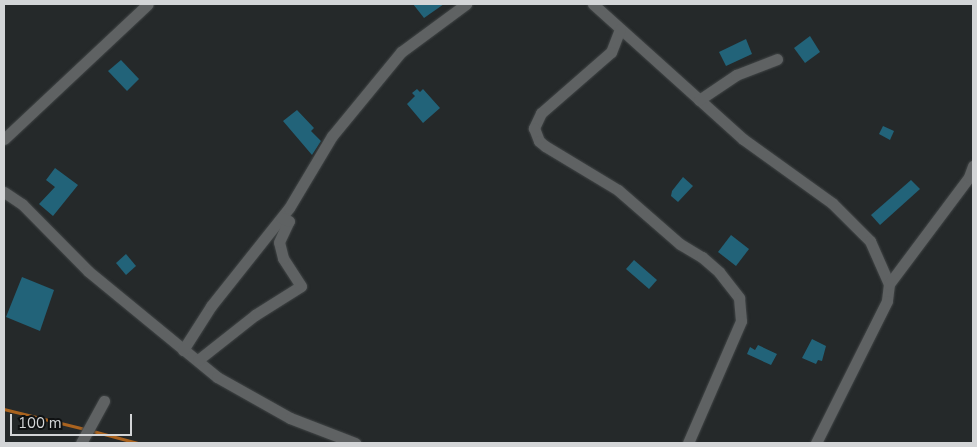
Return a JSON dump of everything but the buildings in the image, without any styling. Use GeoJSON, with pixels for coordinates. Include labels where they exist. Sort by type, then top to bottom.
{"type":"FeatureCollection","features":[{"type":"Feature","properties":{"kind":"street"},"geometry":{"type":"LineString","coordinates":[[4,139],[148,4]]}},
{"type":"Feature","properties":{"kind":"street"},"geometry":{"type":"LineString","coordinates":[[184,350],[211,306],[282,218],[325,145],[401,52],[466,4]]}},
{"type":"Feature","properties":{"kind":"street"},"geometry":{"type":"LineString","coordinates":[[593,4],[699,100],[769,160],[832,203],[870,241],[890,284]]}},
{"type":"Feature","properties":{"kind":"street"},"geometry":{"type":"LineString","coordinates":[[620,29],[610,52],[541,113],[534,128],[539,141],[545,146],[618,190],[680,244],[702,257],[719,272],[739,298],[741,321],[688,443]]}},
{"type":"Feature","properties":{"kind":"street"},"geometry":{"type":"LineString","coordinates":[[699,100],[736,75],[777,60]]}},
{"type":"Feature","properties":{"kind":"street"},"geometry":{"type":"LineString","coordinates":[[816,443],[887,301],[890,284],[969,177],[973,166]]}},
{"type":"Feature","properties":{"kind":"street"},"geometry":{"type":"LineString","coordinates":[[4,192],[22,204],[88,271],[226,384],[290,418],[355,443]]}},
{"type":"Feature","properties":{"kind":"street"},"geometry":{"type":"LineString","coordinates":[[198,360],[255,314],[301,286],[283,258],[279,242],[289,221],[282,218]]}},
{"type":"Feature","properties":{"kind":"street"},"geometry":{"type":"LineString","coordinates":[[80,443],[104,401]]}},
{"type":"Feature","properties":{"kind":"waterway"},"geometry":{"type":"LineString","coordinates":[[4,409],[85,429]]}},
{"type":"Feature","properties":{"kind":"waterway"},"geometry":{"type":"LineString","coordinates":[[93,431],[138,443]]}}]}
